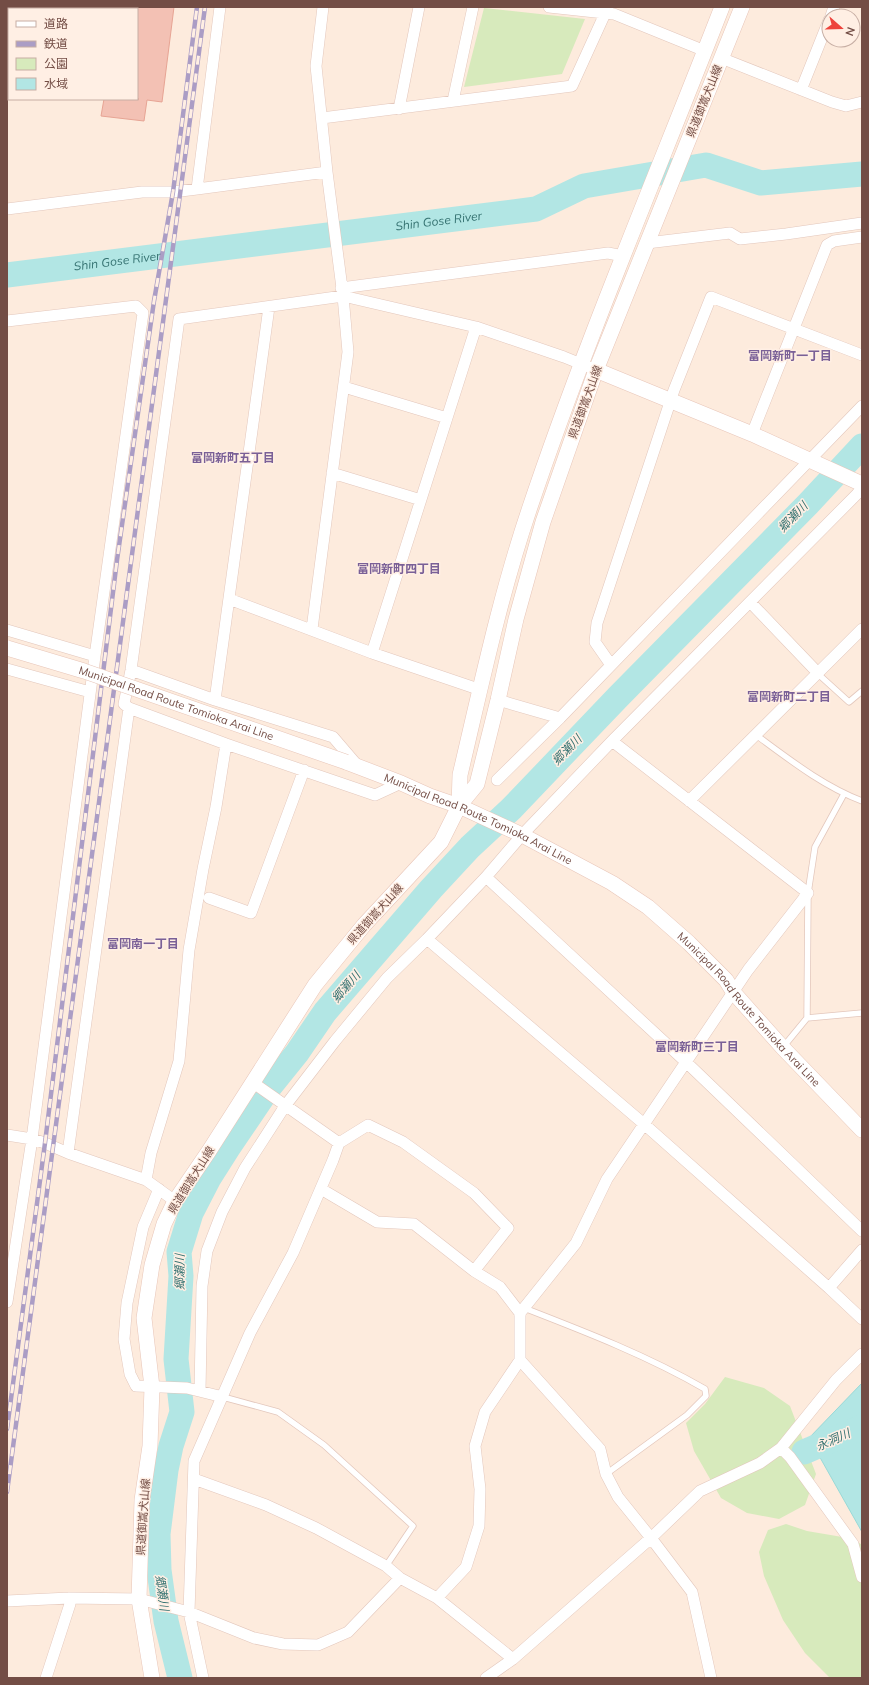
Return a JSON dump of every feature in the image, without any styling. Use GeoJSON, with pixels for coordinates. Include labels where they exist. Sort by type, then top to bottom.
{"type":"FeatureCollection","features":[{"type":"Feature","properties":{"kind":"main road","name":"県道御嵩犬山線"},"geometry":{"type":"LineString","coordinates":[[460,806],[460,775],[506,589],[529,511],[581,364],[722,7]]}},
{"type":"Feature","properties":{"kind":"main road","name":"県道御嵩犬山線"},"geometry":{"type":"LineString","coordinates":[[152,1678],[139,1599],[142,1500],[150,1446],[152,1387],[144,1318],[152,1265],[164,1224],[176,1201],[315,985],[364,925],[441,842],[460,806],[477,784],[516,619],[543,522],[596,370],[742,7]]}},
{"type":"Feature","properties":{"kind":"main road"},"geometry":{"type":"LineString","coordinates":[[596,370],[752,434],[862,484]]}},
{"type":"Feature","properties":{"kind":"main road","name":"Municipal Road Route Tomioka Arai Line"},"geometry":{"type":"LineString","coordinates":[[7,648],[84,671],[346,762],[401,783],[430,796],[460,806],[522,835],[612,883],[648,907],[726,980],[734,993],[783,1048],[862,1130]]}},
{"type":"Feature","properties":{"kind":"street"},"geometry":{"type":"LineString","coordinates":[[197,189],[220,7]]}},
{"type":"Feature","properties":{"kind":"street"},"geometry":{"type":"LineString","coordinates":[[312,629],[348,352],[316,66],[323,7]]}},
{"type":"Feature","properties":{"kind":"street"},"geometry":{"type":"LineString","coordinates":[[399,108],[419,7]]}},
{"type":"Feature","properties":{"kind":"street"},"geometry":{"type":"LineString","coordinates":[[453,101],[473,7]]}},
{"type":"Feature","properties":{"kind":"street"},"geometry":{"type":"LineString","coordinates":[[548,7],[607,10],[705,51]]}},
{"type":"Feature","properties":{"kind":"street"},"geometry":{"type":"LineString","coordinates":[[322,118],[572,86],[607,10]]}},
{"type":"Feature","properties":{"kind":"street"},"geometry":{"type":"LineString","coordinates":[[801,90],[821,40]]}},
{"type":"Feature","properties":{"kind":"street"},"geometry":{"type":"LineString","coordinates":[[721,58],[832,102],[846,106],[862,102]]}},
{"type":"Feature","properties":{"kind":"street"},"geometry":{"type":"LineString","coordinates":[[7,209],[142,192],[173,192],[327,172]]}},
{"type":"Feature","properties":{"kind":"street"},"geometry":{"type":"LineString","coordinates":[[649,239],[730,233],[740,239],[862,223]]}},
{"type":"Feature","properties":{"kind":"street"},"geometry":{"type":"LineString","coordinates":[[752,434],[827,245],[834,241],[862,238]]}},
{"type":"Feature","properties":{"kind":"street"},"geometry":{"type":"LineString","coordinates":[[401,783],[375,795],[226,744],[129,708],[124,704],[131,670],[179,319],[269,307],[342,292],[608,253],[623,256]]}},
{"type":"Feature","properties":{"kind":"street"},"geometry":{"type":"LineString","coordinates":[[342,292],[476,327],[596,370]]}},
{"type":"Feature","properties":{"kind":"street"},"geometry":{"type":"LineString","coordinates":[[611,665],[595,642],[597,623],[671,400],[711,297],[862,355]]}},
{"type":"Feature","properties":{"kind":"street"},"geometry":{"type":"LineString","coordinates":[[7,321],[136,306],[143,313],[90,692],[32,1139],[7,1302]]}},
{"type":"Feature","properties":{"kind":"street"},"geometry":{"type":"LineString","coordinates":[[215,700],[269,307]]}},
{"type":"Feature","properties":{"kind":"street"},"geometry":{"type":"LineString","coordinates":[[372,653],[476,327]]}},
{"type":"Feature","properties":{"kind":"street"},"geometry":{"type":"LineString","coordinates":[[344,386],[447,418]]}},
{"type":"Feature","properties":{"kind":"street"},"geometry":{"type":"LineString","coordinates":[[497,780],[560,718],[862,406]]}},
{"type":"Feature","properties":{"kind":"street"},"geometry":{"type":"LineString","coordinates":[[332,473],[421,500]]}},
{"type":"Feature","properties":{"kind":"street"},"geometry":{"type":"LineString","coordinates":[[200,1390],[202,1286],[208,1250],[222,1212],[245,1168],[285,1106],[335,1041],[387,978],[427,939],[486,877],[522,835],[612,741],[862,488]]}},
{"type":"Feature","properties":{"kind":"street"},"geometry":{"type":"LineString","coordinates":[[229,599],[312,629],[372,653],[481,690]]}},
{"type":"Feature","properties":{"kind":"street"},"geometry":{"type":"LineString","coordinates":[[750,602],[817,672]]}},
{"type":"Feature","properties":{"kind":"street"},"geometry":{"type":"LineString","coordinates":[[689,801],[817,672],[862,629]]}},
{"type":"Feature","properties":{"kind":"street"},"geometry":{"type":"LineString","coordinates":[[7,630],[95,656]]}},
{"type":"Feature","properties":{"kind":"street"},"geometry":{"type":"LineString","coordinates":[[7,669],[90,692]]}},
{"type":"Feature","properties":{"kind":"street"},"geometry":{"type":"LineString","coordinates":[[131,670],[215,700],[333,737],[360,768]]}},
{"type":"Feature","properties":{"kind":"street"},"geometry":{"type":"LineString","coordinates":[[498,700],[560,718]]}},
{"type":"Feature","properties":{"kind":"street"},"geometry":{"type":"LineString","coordinates":[[68,1153],[129,708]]}},
{"type":"Feature","properties":{"kind":"street"},"geometry":{"type":"LineString","coordinates":[[437,1598],[466,1567],[480,1526],[480,1489],[475,1446],[485,1412],[520,1360],[522,1311],[576,1243],[607,1179],[734,993],[748,970],[808,892],[612,741]]}},
{"type":"Feature","properties":{"kind":"street"},"geometry":{"type":"LineString","coordinates":[[146,1180],[151,1152],[179,1061],[189,950],[203,869],[216,807],[226,744]]}},
{"type":"Feature","properties":{"kind":"street"},"geometry":{"type":"LineString","coordinates":[[209,898],[251,913],[304,770]]}},
{"type":"Feature","properties":{"kind":"street"},"geometry":{"type":"LineString","coordinates":[[486,877],[686,1062],[862,1231]]}},
{"type":"Feature","properties":{"kind":"street"},"geometry":{"type":"LineString","coordinates":[[427,939],[644,1124],[862,1319]]}},
{"type":"Feature","properties":{"kind":"street"},"geometry":{"type":"LineString","coordinates":[[252,1082],[339,1142]]}},
{"type":"Feature","properties":{"kind":"street"},"geometry":{"type":"LineString","coordinates":[[203,1678],[189,1612],[194,1461],[250,1333],[293,1253],[334,1160],[339,1142],[368,1125],[403,1142],[474,1194],[508,1228],[474,1271]]}},
{"type":"Feature","properties":{"kind":"street"},"geometry":{"type":"LineString","coordinates":[[7,1135],[32,1139],[146,1180],[176,1201]]}},
{"type":"Feature","properties":{"kind":"street"},"geometry":{"type":"LineString","coordinates":[[159,1189],[143,1227],[127,1303],[124,1339],[130,1374],[136,1386],[187,1388],[200,1390],[223,1397]]}},
{"type":"Feature","properties":{"kind":"street"},"geometry":{"type":"LineString","coordinates":[[321,1189],[377,1222],[414,1224],[474,1271],[500,1287],[522,1311]]}},
{"type":"Feature","properties":{"kind":"street"},"geometry":{"type":"LineString","coordinates":[[829,1288],[862,1250]]}},
{"type":"Feature","properties":{"kind":"street"},"geometry":{"type":"LineString","coordinates":[[486,1678],[513,1659],[651,1538],[700,1491],[760,1463],[781,1448],[836,1380],[862,1354]]}},
{"type":"Feature","properties":{"kind":"street"},"geometry":{"type":"LineString","coordinates":[[520,1360],[600,1449],[606,1474],[618,1497],[692,1592],[712,1678]]}},
{"type":"Feature","properties":{"kind":"street"},"geometry":{"type":"LineString","coordinates":[[781,1448],[798,1468],[853,1544],[862,1577]]}},
{"type":"Feature","properties":{"kind":"street"},"geometry":{"type":"LineString","coordinates":[[194,1480],[266,1505],[316,1528],[386,1566],[400,1578],[437,1598],[513,1659]]}},
{"type":"Feature","properties":{"kind":"street"},"geometry":{"type":"LineString","coordinates":[[7,1601],[69,1598],[139,1599],[189,1612],[254,1638],[284,1644],[318,1645],[348,1632],[400,1578]]}},
{"type":"Feature","properties":{"kind":"street"},"geometry":{"type":"LineString","coordinates":[[46,1678],[70,1604],[69,1598]]}},
{"type":"Feature","properties":{"kind":"lane"},"geometry":{"type":"LineString","coordinates":[[817,672],[849,702],[862,691]]}},
{"type":"Feature","properties":{"kind":"lane"},"geometry":{"type":"LineString","coordinates":[[756,735],[820,781],[844,794],[862,801]]}},
{"type":"Feature","properties":{"kind":"lane"},"geometry":{"type":"LineString","coordinates":[[783,1048],[807,1018],[808,892],[815,847],[844,794]]}},
{"type":"Feature","properties":{"kind":"lane"},"geometry":{"type":"LineString","coordinates":[[807,1018],[862,1013]]}},
{"type":"Feature","properties":{"kind":"lane"},"geometry":{"type":"LineString","coordinates":[[522,1311],[594,1335],[672,1370],[705,1389],[706,1396],[687,1415],[606,1474]]}},
{"type":"Feature","properties":{"kind":"lane"},"geometry":{"type":"LineString","coordinates":[[223,1397],[278,1412],[324,1446],[413,1526],[386,1566]]}},
{"type":"Feature","properties":{"kind":"green space"},"geometry":{"type":"Polygon","coordinates":[[[484,8],[585,19],[562,74],[464,87],[484,8]]]}},
{"type":"Feature","properties":{"kind":"green space"},"geometry":{"type":"Polygon","coordinates":[[[725,1377],[764,1388],[790,1406],[816,1474],[805,1505],[779,1519],[747,1513],[721,1498],[694,1451],[686,1423],[705,1404],[725,1377]]]}},
{"type":"Feature","properties":{"kind":"green space"},"geometry":{"type":"Polygon","coordinates":[[[786,1524],[807,1531],[854,1539],[862,1545],[862,1678],[830,1678],[805,1653],[783,1620],[764,1576],[759,1552],[768,1530],[786,1524]]]}},
{"type":"Feature","properties":{"kind":"water"},"geometry":{"type":"Polygon","coordinates":[[[862,1383],[862,1532],[809,1438],[862,1383]]]}},
{"type":"Feature","properties":{"kind":"building"},"geometry":{"type":"Polygon","coordinates":[[[174,7],[162,102],[147,100],[144,121],[101,116],[104,100],[138,100],[137,8],[174,7]]]}},
{"type":"Feature","properties":{"kind":"waterway","name":"Shin Gose River"},"geometry":{"type":"LineString","coordinates":[[7,275],[536,209],[584,186],[706,165],[761,183],[862,174]]}},
{"type":"Feature","properties":{"kind":"waterway","name":"郷瀬川"},"geometry":{"type":"LineString","coordinates":[[180,1678],[166,1621],[159,1570],[158,1534],[166,1470],[171,1446],[182,1412],[176,1359],[181,1276],[179,1252],[191,1213],[209,1178],[268,1089],[297,1053],[325,1012],[431,889],[470,847],[511,809],[618,697],[808,504],[862,446]]}},
{"type":"Feature","properties":{"kind":"waterway","name":"永洞川"},"geometry":{"type":"LineString","coordinates":[[804,1452],[862,1427]]}},
{"type":"Feature","properties":{"kind":"railway"},"geometry":{"type":"LineString","coordinates":[[7,1429],[45,1143],[117,560],[154,301],[173,192],[197,7]]}},
{"type":"Feature","properties":{"kind":"railway"},"geometry":{"type":"LineString","coordinates":[[7,1492],[205,7]]}},
{"type":"Feature","properties":{"kind":"district","name":"富岡新町一丁目"},"geometry":{"type":"Point","coordinates":[790,356]}},
{"type":"Feature","properties":{"kind":"district","name":"富岡新町五丁目"},"geometry":{"type":"Point","coordinates":[233,458]}},
{"type":"Feature","properties":{"kind":"district","name":"富岡新町四丁目"},"geometry":{"type":"Point","coordinates":[399,569]}},
{"type":"Feature","properties":{"kind":"district","name":"富岡新町二丁目"},"geometry":{"type":"Point","coordinates":[789,697]}},
{"type":"Feature","properties":{"kind":"district","name":"富岡南一丁目"},"geometry":{"type":"Point","coordinates":[143,944]}},
{"type":"Feature","properties":{"kind":"district","name":"富岡新町三丁目"},"geometry":{"type":"Point","coordinates":[697,1047]}}]}
